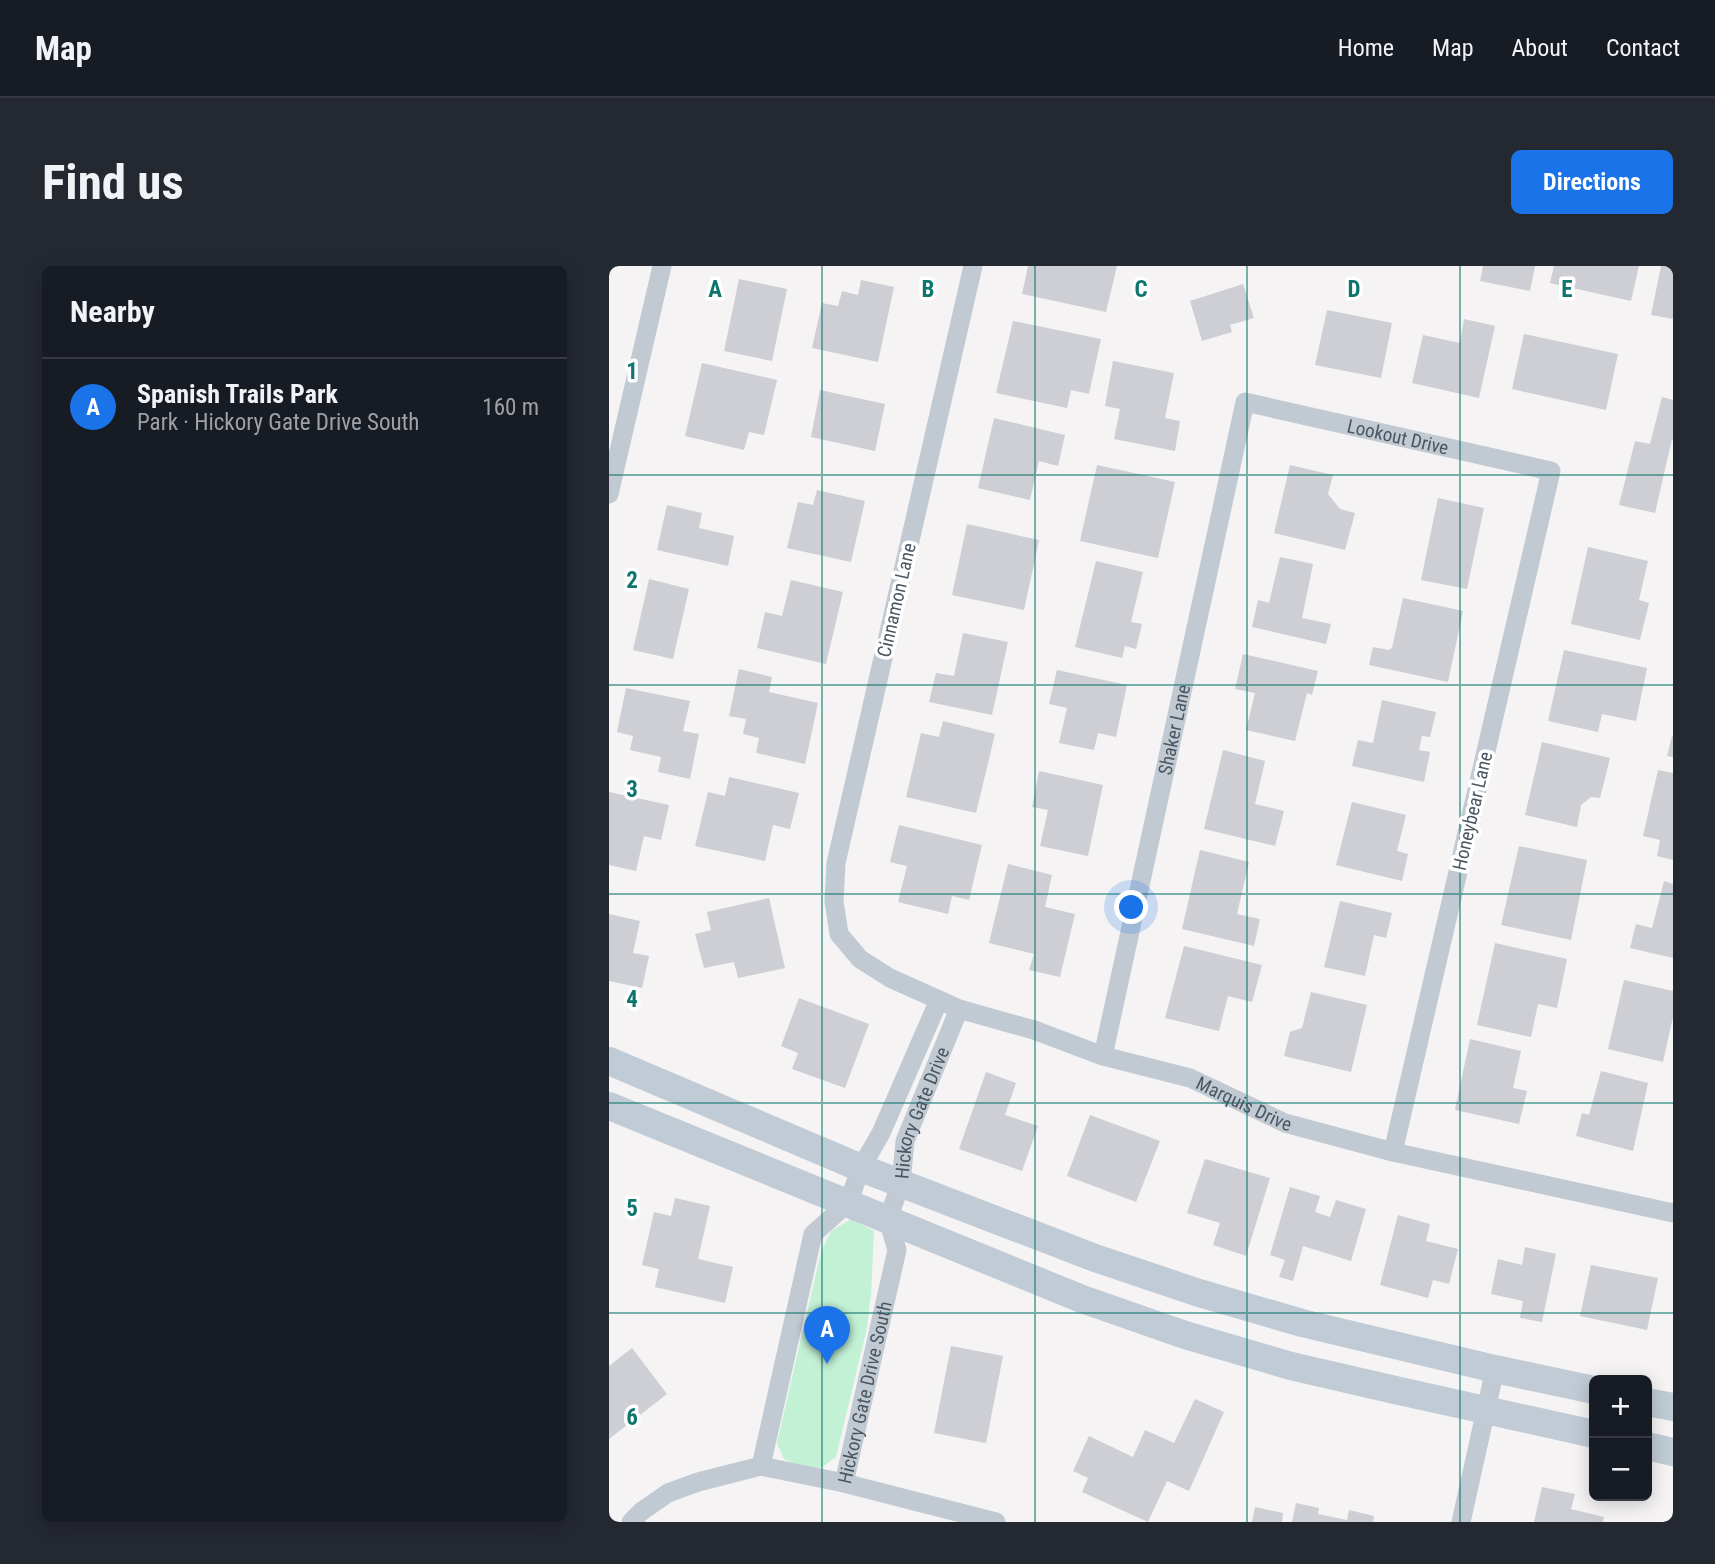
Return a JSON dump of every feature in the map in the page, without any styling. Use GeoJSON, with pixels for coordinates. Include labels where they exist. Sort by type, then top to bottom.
{"type":"FeatureCollection","features":[{"type":"Feature","properties":{"kind":"main road"},"geometry":{"type":"LineString","coordinates":[[609,1061],[861,1168],[1095,1258],[1199,1293],[1302,1323],[1589,1389]]}},
{"type":"Feature","properties":{"kind":"main road"},"geometry":{"type":"LineString","coordinates":[[609,1105],[1082,1299],[1185,1335],[1291,1366],[1589,1433]]}},
{"type":"Feature","properties":{"kind":"main road"},"geometry":{"type":"LineString","coordinates":[[1652,1403],[1673,1407]]}},
{"type":"Feature","properties":{"kind":"main road"},"geometry":{"type":"LineString","coordinates":[[1652,1447],[1673,1452]]}},
{"type":"Feature","properties":{"kind":"street"},"geometry":{"type":"LineString","coordinates":[[609,494],[662,266]]}},
{"type":"Feature","properties":{"kind":"street","name":"Cinnamon Lane"},"geometry":{"type":"LineString","coordinates":[[839,934],[834,901],[836,863],[973,266]]}},
{"type":"Feature","properties":{"kind":"street","name":"Lookout Drive"},"geometry":{"type":"LineString","coordinates":[[1245,402],[1551,471]]}},
{"type":"Feature","properties":{"kind":"street","name":"Shaker Lane"},"geometry":{"type":"LineString","coordinates":[[1103,1056],[1245,402]]}},
{"type":"Feature","properties":{"kind":"street","name":"Honeybear Lane"},"geometry":{"type":"LineString","coordinates":[[1393,1152],[1551,471]]}},
{"type":"Feature","properties":{"kind":"street","name":"Marquis Drive"},"geometry":{"type":"LineString","coordinates":[[839,934],[860,959],[890,978],[958,1009],[1034,1030],[1103,1056],[1190,1079],[1285,1123],[1393,1152],[1673,1213]]}},
{"type":"Feature","properties":{"kind":"street","name":"Hickory Gate Drive"},"geometry":{"type":"LineString","coordinates":[[848,1203],[861,1168],[881,1133],[939,1000]]}},
{"type":"Feature","properties":{"kind":"street","name":"Hickory Gate Drive"},"geometry":{"type":"LineString","coordinates":[[888,1219],[901,1183],[905,1141],[958,1009]]}},
{"type":"Feature","properties":{"kind":"street"},"geometry":{"type":"LineString","coordinates":[[761,1466],[813,1234],[848,1203]]}},
{"type":"Feature","properties":{"kind":"street","name":"Hickory Gate Drive South"},"geometry":{"type":"LineString","coordinates":[[631,1522],[668,1493],[698,1482],[761,1466],[844,1483],[897,1250],[888,1219]]}},
{"type":"Feature","properties":{"kind":"street"},"geometry":{"type":"LineString","coordinates":[[1461,1522],[1495,1369]]}},
{"type":"Feature","properties":{"kind":"street"},"geometry":{"type":"LineString","coordinates":[[844,1483],[996,1522]]}},
{"type":"Feature","properties":{"kind":"green space"},"geometry":{"type":"Polygon","coordinates":[[[851,1219],[874,1231],[867,1328],[836,1457],[821,1468],[799,1467],[784,1459],[777,1443],[821,1252],[831,1231],[851,1219]]]}},
{"type":"Feature","properties":{"kind":"building"},"geometry":{"type":"Polygon","coordinates":[[[1028,266],[1117,266],[1106,312],[1022,294],[1028,266]]]}},
{"type":"Feature","properties":{"kind":"building"},"geometry":{"type":"Polygon","coordinates":[[[1483,266],[1535,266],[1530,291],[1480,281],[1483,266]]]}},
{"type":"Feature","properties":{"kind":"building"},"geometry":{"type":"Polygon","coordinates":[[[1554,266],[1639,266],[1631,301],[1550,283],[1554,266]]]}},
{"type":"Feature","properties":{"kind":"building"},"geometry":{"type":"Polygon","coordinates":[[[1661,266],[1673,266],[1673,319],[1651,315],[1661,266]]]}},
{"type":"Feature","properties":{"kind":"building"},"geometry":{"type":"Polygon","coordinates":[[[739,279],[787,289],[772,361],[724,351],[739,279]]]}},
{"type":"Feature","properties":{"kind":"building"},"geometry":{"type":"Polygon","coordinates":[[[861,280],[894,287],[878,362],[812,348],[822,303],[838,306],[842,291],[858,295],[861,280]]]}},
{"type":"Feature","properties":{"kind":"building"},"geometry":{"type":"Polygon","coordinates":[[[1243,284],[1254,318],[1230,325],[1232,332],[1202,341],[1190,301],[1243,284]]]}},
{"type":"Feature","properties":{"kind":"building"},"geometry":{"type":"Polygon","coordinates":[[[1327,310],[1392,323],[1381,378],[1315,365],[1327,310]]]}},
{"type":"Feature","properties":{"kind":"building"},"geometry":{"type":"Polygon","coordinates":[[[1464,319],[1495,326],[1479,398],[1412,383],[1423,335],[1460,343],[1464,319]]]}},
{"type":"Feature","properties":{"kind":"building"},"geometry":{"type":"Polygon","coordinates":[[[1013,321],[1101,339],[1089,394],[1071,390],[1067,408],[996,393],[1013,321]]]}},
{"type":"Feature","properties":{"kind":"building"},"geometry":{"type":"Polygon","coordinates":[[[1524,334],[1618,354],[1606,410],[1512,389],[1524,334]]]}},
{"type":"Feature","properties":{"kind":"building"},"geometry":{"type":"Polygon","coordinates":[[[1113,361],[1174,373],[1165,418],[1180,421],[1175,451],[1114,439],[1120,409],[1105,406],[1113,361]]]}},
{"type":"Feature","properties":{"kind":"building"},"geometry":{"type":"Polygon","coordinates":[[[702,363],[777,380],[764,435],[749,432],[744,450],[685,436],[702,363]]]}},
{"type":"Feature","properties":{"kind":"building"},"geometry":{"type":"Polygon","coordinates":[[[820,390],[885,404],[875,451],[811,437],[820,390]]]}},
{"type":"Feature","properties":{"kind":"building"},"geometry":{"type":"Polygon","coordinates":[[[1662,397],[1673,400],[1673,440],[1655,513],[1619,505],[1635,441],[1650,444],[1662,397]]]}},
{"type":"Feature","properties":{"kind":"building"},"geometry":{"type":"Polygon","coordinates":[[[994,418],[1065,435],[1058,466],[1039,461],[1030,500],[978,488],[994,418]]]}},
{"type":"Feature","properties":{"kind":"building"},"geometry":{"type":"Polygon","coordinates":[[[1097,465],[1175,482],[1158,558],[1080,541],[1097,465]]]}},
{"type":"Feature","properties":{"kind":"building"},"geometry":{"type":"Polygon","coordinates":[[[1290,465],[1333,475],[1328,494],[1340,509],[1355,513],[1345,550],[1274,533],[1290,465]]]}},
{"type":"Feature","properties":{"kind":"building"},"geometry":{"type":"Polygon","coordinates":[[[817,490],[865,501],[851,562],[787,548],[798,502],[813,505],[817,490]]]}},
{"type":"Feature","properties":{"kind":"building"},"geometry":{"type":"Polygon","coordinates":[[[1438,498],[1484,508],[1467,589],[1421,580],[1438,498]]]}},
{"type":"Feature","properties":{"kind":"building"},"geometry":{"type":"Polygon","coordinates":[[[667,505],[702,513],[699,528],[734,536],[728,566],[657,550],[667,505]]]}},
{"type":"Feature","properties":{"kind":"building"},"geometry":{"type":"Polygon","coordinates":[[[967,524],[1039,540],[1024,610],[952,595],[967,524]]]}},
{"type":"Feature","properties":{"kind":"building"},"geometry":{"type":"Polygon","coordinates":[[[1588,547],[1648,561],[1639,600],[1649,603],[1640,640],[1571,624],[1588,547]]]}},
{"type":"Feature","properties":{"kind":"building"},"geometry":{"type":"Polygon","coordinates":[[[1280,557],[1313,564],[1302,618],[1331,624],[1326,644],[1252,627],[1258,600],[1269,603],[1280,557]]]}},
{"type":"Feature","properties":{"kind":"building"},"geometry":{"type":"Polygon","coordinates":[[[1096,561],[1143,572],[1131,622],[1142,624],[1136,649],[1125,646],[1122,658],[1075,647],[1096,561]]]}},
{"type":"Feature","properties":{"kind":"building"},"geometry":{"type":"Polygon","coordinates":[[[649,579],[689,589],[673,659],[633,650],[649,579]]]}},
{"type":"Feature","properties":{"kind":"building"},"geometry":{"type":"Polygon","coordinates":[[[791,580],[843,592],[826,664],[757,648],[765,612],[782,616],[791,580]]]}},
{"type":"Feature","properties":{"kind":"building"},"geometry":{"type":"Polygon","coordinates":[[[1403,598],[1463,611],[1448,682],[1369,665],[1373,647],[1389,650],[1392,648],[1403,598]]]}},
{"type":"Feature","properties":{"kind":"building"},"geometry":{"type":"Polygon","coordinates":[[[963,633],[1008,642],[992,715],[929,702],[936,673],[954,676],[963,633]]]}},
{"type":"Feature","properties":{"kind":"building"},"geometry":{"type":"Polygon","coordinates":[[[1564,650],[1647,668],[1636,721],[1602,714],[1598,732],[1548,721],[1564,650]]]}},
{"type":"Feature","properties":{"kind":"building"},"geometry":{"type":"Polygon","coordinates":[[[1243,654],[1318,671],[1312,695],[1307,693],[1295,741],[1246,730],[1255,693],[1235,689],[1243,654]]]}},
{"type":"Feature","properties":{"kind":"building"},"geometry":{"type":"Polygon","coordinates":[[[739,669],[772,677],[769,692],[818,703],[805,764],[756,753],[759,738],[743,734],[746,719],[729,716],[739,669]]]}},
{"type":"Feature","properties":{"kind":"building"},"geometry":{"type":"Polygon","coordinates":[[[1057,670],[1127,685],[1116,737],[1098,733],[1094,750],[1059,743],[1067,708],[1049,704],[1057,670]]]}},
{"type":"Feature","properties":{"kind":"building"},"geometry":{"type":"Polygon","coordinates":[[[626,688],[690,701],[683,731],[699,734],[690,779],[658,772],[661,757],[630,750],[633,736],[617,732],[626,688]]]}},
{"type":"Feature","properties":{"kind":"building"},"geometry":{"type":"Polygon","coordinates":[[[1382,700],[1436,712],[1430,737],[1422,736],[1419,750],[1430,752],[1424,782],[1352,766],[1358,740],[1373,743],[1382,700]]]}},
{"type":"Feature","properties":{"kind":"building"},"geometry":{"type":"Polygon","coordinates":[[[943,721],[995,734],[976,813],[906,797],[921,733],[939,737],[943,721]]]}},
{"type":"Feature","properties":{"kind":"building"},"geometry":{"type":"Polygon","coordinates":[[[1673,736],[1673,757],[1667,756],[1673,736]]]}},
{"type":"Feature","properties":{"kind":"building"},"geometry":{"type":"Polygon","coordinates":[[[1542,742],[1610,758],[1600,798],[1591,797],[1581,805],[1577,827],[1525,815],[1542,742]]]}},
{"type":"Feature","properties":{"kind":"building"},"geometry":{"type":"Polygon","coordinates":[[[1223,750],[1265,761],[1255,804],[1284,811],[1275,846],[1204,829],[1223,750]]]}},
{"type":"Feature","properties":{"kind":"building"},"geometry":{"type":"Polygon","coordinates":[[[1658,770],[1673,773],[1673,860],[1657,856],[1660,840],[1643,836],[1658,770]]]}},
{"type":"Feature","properties":{"kind":"building"},"geometry":{"type":"Polygon","coordinates":[[[1039,771],[1103,785],[1088,856],[1040,846],[1048,810],[1032,807],[1039,771]]]}},
{"type":"Feature","properties":{"kind":"building"},"geometry":{"type":"Polygon","coordinates":[[[729,777],[799,793],[790,829],[773,825],[765,861],[695,846],[708,792],[725,796],[729,777]]]}},
{"type":"Feature","properties":{"kind":"building"},"geometry":{"type":"Polygon","coordinates":[[[609,792],[669,805],[661,840],[644,836],[636,871],[609,865],[609,792]]]}},
{"type":"Feature","properties":{"kind":"building"},"geometry":{"type":"Polygon","coordinates":[[[1352,802],[1406,815],[1397,851],[1408,854],[1402,881],[1336,865],[1352,802]]]}},
{"type":"Feature","properties":{"kind":"building"},"geometry":{"type":"Polygon","coordinates":[[[899,825],[982,845],[969,900],[952,896],[948,914],[898,902],[907,866],[890,862],[899,825]]]}},
{"type":"Feature","properties":{"kind":"building"},"geometry":{"type":"Polygon","coordinates":[[[1519,846],[1587,860],[1571,940],[1501,925],[1519,846]]]}},
{"type":"Feature","properties":{"kind":"building"},"geometry":{"type":"Polygon","coordinates":[[[1200,850],[1249,862],[1237,914],[1260,919],[1254,946],[1182,929],[1200,850]]]}},
{"type":"Feature","properties":{"kind":"building"},"geometry":{"type":"Polygon","coordinates":[[[1008,864],[1052,875],[1045,907],[1075,914],[1060,977],[1029,970],[1034,954],[989,943],[1008,864]]]}},
{"type":"Feature","properties":{"kind":"building"},"geometry":{"type":"Polygon","coordinates":[[[1664,881],[1673,884],[1673,958],[1630,948],[1636,924],[1652,928],[1664,881]]]}},
{"type":"Feature","properties":{"kind":"building"},"geometry":{"type":"Polygon","coordinates":[[[769,898],[785,968],[738,978],[734,962],[704,968],[695,934],[711,930],[707,912],[769,898]]]}},
{"type":"Feature","properties":{"kind":"building"},"geometry":{"type":"Polygon","coordinates":[[[1340,901],[1392,913],[1386,938],[1374,935],[1365,976],[1324,967],[1340,901]]]}},
{"type":"Feature","properties":{"kind":"building"},"geometry":{"type":"Polygon","coordinates":[[[609,914],[640,921],[633,953],[649,956],[642,988],[609,981],[609,914]]]}},
{"type":"Feature","properties":{"kind":"building"},"geometry":{"type":"Polygon","coordinates":[[[1495,943],[1567,959],[1557,1008],[1538,1004],[1531,1037],[1477,1025],[1495,943]]]}},
{"type":"Feature","properties":{"kind":"building"},"geometry":{"type":"Polygon","coordinates":[[[1184,946],[1262,965],[1252,1002],[1228,996],[1219,1031],[1165,1018],[1184,946]]]}},
{"type":"Feature","properties":{"kind":"building"},"geometry":{"type":"Polygon","coordinates":[[[1624,980],[1673,991],[1673,1017],[1663,1062],[1608,1049],[1624,980]]]}},
{"type":"Feature","properties":{"kind":"building"},"geometry":{"type":"Polygon","coordinates":[[[1311,992],[1367,1005],[1351,1072],[1284,1056],[1290,1032],[1302,1028],[1311,992]]]}},
{"type":"Feature","properties":{"kind":"building"},"geometry":{"type":"Polygon","coordinates":[[[799,998],[869,1024],[845,1088],[792,1069],[798,1053],[781,1046],[799,998]]]}},
{"type":"Feature","properties":{"kind":"building"},"geometry":{"type":"Polygon","coordinates":[[[1470,1039],[1521,1051],[1513,1088],[1527,1091],[1519,1124],[1455,1110],[1470,1039]]]}},
{"type":"Feature","properties":{"kind":"building"},"geometry":{"type":"Polygon","coordinates":[[[1601,1071],[1648,1083],[1633,1151],[1576,1136],[1582,1113],[1589,1115],[1601,1071]]]}},
{"type":"Feature","properties":{"kind":"building"},"geometry":{"type":"Polygon","coordinates":[[[986,1072],[1016,1083],[1005,1115],[1038,1126],[1022,1171],[959,1149],[986,1072]]]}},
{"type":"Feature","properties":{"kind":"building"},"geometry":{"type":"Polygon","coordinates":[[[1090,1115],[1160,1141],[1136,1202],[1067,1176],[1090,1115]]]}},
{"type":"Feature","properties":{"kind":"building"},"geometry":{"type":"Polygon","coordinates":[[[1205,1159],[1270,1178],[1246,1256],[1213,1245],[1220,1223],[1187,1213],[1205,1159]]]}},
{"type":"Feature","properties":{"kind":"building"},"geometry":{"type":"Polygon","coordinates":[[[1290,1187],[1320,1196],[1315,1212],[1330,1217],[1336,1200],[1366,1209],[1351,1261],[1303,1246],[1293,1281],[1279,1277],[1285,1260],[1270,1255],[1290,1187]]]}},
{"type":"Feature","properties":{"kind":"building"},"geometry":{"type":"Polygon","coordinates":[[[675,1198],[710,1206],[698,1259],[733,1267],[725,1303],[655,1287],[659,1269],[642,1265],[654,1212],[671,1216],[675,1198]]]}},
{"type":"Feature","properties":{"kind":"building"},"geometry":{"type":"Polygon","coordinates":[[[1398,1215],[1430,1224],[1426,1241],[1458,1249],[1449,1284],[1433,1280],[1428,1298],[1380,1285],[1398,1215]]]}},
{"type":"Feature","properties":{"kind":"building"},"geometry":{"type":"Polygon","coordinates":[[[1525,1247],[1556,1254],[1542,1322],[1520,1318],[1523,1301],[1491,1294],[1498,1259],[1522,1265],[1525,1247]]]}},
{"type":"Feature","properties":{"kind":"building"},"geometry":{"type":"Polygon","coordinates":[[[1591,1265],[1658,1278],[1647,1330],[1580,1316],[1591,1265]]]}},
{"type":"Feature","properties":{"kind":"building"},"geometry":{"type":"Polygon","coordinates":[[[951,1346],[1003,1356],[986,1443],[934,1433],[951,1346]]]}},
{"type":"Feature","properties":{"kind":"building"},"geometry":{"type":"Polygon","coordinates":[[[632,1348],[667,1394],[609,1439],[609,1366],[632,1348]]]}},
{"type":"Feature","properties":{"kind":"building"},"geometry":{"type":"Polygon","coordinates":[[[1195,1399],[1224,1412],[1189,1491],[1167,1481],[1148,1522],[1082,1492],[1088,1478],[1073,1471],[1089,1436],[1133,1457],[1145,1430],[1174,1443],[1195,1399]]]}},
{"type":"Feature","properties":{"kind":"building"},"geometry":{"type":"Polygon","coordinates":[[[1542,1487],[1575,1494],[1571,1509],[1604,1517],[1603,1522],[1534,1522],[1542,1487]]]}},
{"type":"Feature","properties":{"kind":"building"},"geometry":{"type":"Polygon","coordinates":[[[1296,1503],[1319,1508],[1318,1514],[1347,1520],[1349,1510],[1374,1516],[1373,1522],[1292,1522],[1296,1503]]]}},
{"type":"Feature","properties":{"kind":"building"},"geometry":{"type":"Polygon","coordinates":[[[1255,1507],[1283,1513],[1282,1522],[1252,1522],[1255,1507]]]}},
{"type":"Feature","properties":{"kind":"place","name":"Spanish Trails Park"},"geometry":{"type":"Point","coordinates":[827,1364]}}]}
